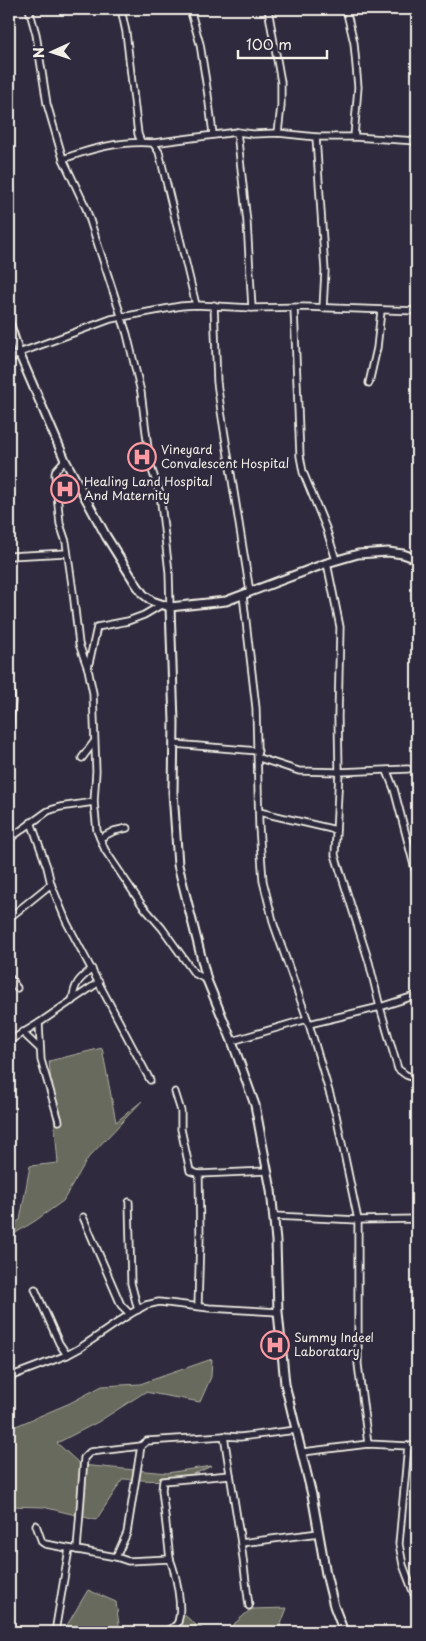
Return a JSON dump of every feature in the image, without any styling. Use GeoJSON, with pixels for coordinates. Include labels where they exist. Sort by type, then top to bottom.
{"type":"FeatureCollection","features":[{"type":"Feature","properties":{"kind":"street"},"geometry":{"type":"LineString","coordinates":[[29,9],[44,74],[47,104],[63,159],[86,208],[127,334],[141,392],[150,464],[160,494],[169,572],[174,744],[173,792],[178,865],[207,980],[232,1041],[255,1106],[268,1171],[274,1216],[278,1312],[285,1384],[303,1452],[326,1574],[344,1632]]}},
{"type":"Feature","properties":{"kind":"street"},"geometry":{"type":"LineString","coordinates":[[121,9],[126,32],[138,134],[141,142]]}},
{"type":"Feature","properties":{"kind":"street"},"geometry":{"type":"LineString","coordinates":[[190,9],[200,44],[213,134]]}},
{"type":"Feature","properties":{"kind":"street"},"geometry":{"type":"LineString","coordinates":[[268,9],[280,82],[281,106],[278,133]]}},
{"type":"Feature","properties":{"kind":"street"},"geometry":{"type":"LineString","coordinates":[[346,9],[354,44],[358,87],[354,137]]}},
{"type":"Feature","properties":{"kind":"street"},"geometry":{"type":"LineString","coordinates":[[63,159],[102,146],[141,142],[153,143],[236,132],[417,141]]}},
{"type":"Feature","properties":{"kind":"street"},"geometry":{"type":"LineString","coordinates":[[236,132],[248,222],[252,308]]}},
{"type":"Feature","properties":{"kind":"street"},"geometry":{"type":"LineString","coordinates":[[316,137],[326,271],[324,308]]}},
{"type":"Feature","properties":{"kind":"street"},"geometry":{"type":"LineString","coordinates":[[153,143],[159,152],[196,305]]}},
{"type":"Feature","properties":{"kind":"street"},"geometry":{"type":"LineString","coordinates":[[9,360],[19,353],[121,316],[196,305],[417,311]]}},
{"type":"Feature","properties":{"kind":"street"},"geometry":{"type":"LineString","coordinates":[[214,305],[217,382],[250,592]]}},
{"type":"Feature","properties":{"kind":"street"},"geometry":{"type":"LineString","coordinates":[[294,308],[296,400],[300,456],[303,472],[326,528],[336,560]]}},
{"type":"Feature","properties":{"kind":"street"},"geometry":{"type":"LineString","coordinates":[[370,383],[377,348],[381,311]]}},
{"type":"Feature","properties":{"kind":"street"},"geometry":{"type":"LineString","coordinates":[[9,322],[19,353],[65,460],[106,536],[134,582],[143,594],[152,601],[170,608],[214,603],[243,595],[327,563],[358,554],[372,552],[403,554],[415,558]]}},
{"type":"Feature","properties":{"kind":"street"},"geometry":{"type":"LineString","coordinates":[[65,460],[56,470],[55,474],[60,524],[66,542],[73,592],[78,644],[88,669],[93,701],[96,770],[94,819],[96,831],[105,850],[138,898],[194,973],[207,980]]}},
{"type":"Feature","properties":{"kind":"street"},"geometry":{"type":"LineString","coordinates":[[9,556],[67,552]]}},
{"type":"Feature","properties":{"kind":"street"},"geometry":{"type":"LineString","coordinates":[[327,563],[340,627],[339,772],[335,855],[369,962],[398,1069],[401,1073],[417,1080]]}},
{"type":"Feature","properties":{"kind":"street"},"geometry":{"type":"LineString","coordinates":[[243,595],[256,708],[259,758],[259,812],[264,881],[268,906],[308,1022],[336,1115],[358,1220],[358,1364],[368,1444]]}},
{"type":"Feature","properties":{"kind":"street"},"geometry":{"type":"LineString","coordinates":[[88,669],[97,627],[128,621],[161,606]]}},
{"type":"Feature","properties":{"kind":"street"},"geometry":{"type":"LineString","coordinates":[[9,681],[12,701],[9,736]]}},
{"type":"Feature","properties":{"kind":"street"},"geometry":{"type":"LineString","coordinates":[[82,758],[94,742]]}},
{"type":"Feature","properties":{"kind":"street"},"geometry":{"type":"LineString","coordinates":[[174,744],[258,751]]}},
{"type":"Feature","properties":{"kind":"street"},"geometry":{"type":"LineString","coordinates":[[259,758],[299,771],[339,772],[408,769]]}},
{"type":"Feature","properties":{"kind":"street"},"geometry":{"type":"LineString","coordinates":[[387,771],[394,788],[417,877]]}},
{"type":"Feature","properties":{"kind":"street"},"geometry":{"type":"LineString","coordinates":[[9,838],[48,811],[60,807],[94,802]]}},
{"type":"Feature","properties":{"kind":"street"},"geometry":{"type":"LineString","coordinates":[[259,812],[336,830]]}},
{"type":"Feature","properties":{"kind":"street"},"geometry":{"type":"LineString","coordinates":[[31,822],[51,884],[67,923],[150,1080]]}},
{"type":"Feature","properties":{"kind":"street"},"geometry":{"type":"LineString","coordinates":[[100,838],[114,831],[127,828]]}},
{"type":"Feature","properties":{"kind":"street"},"geometry":{"type":"LineString","coordinates":[[9,918],[51,884]]}},
{"type":"Feature","properties":{"kind":"street"},"geometry":{"type":"LineString","coordinates":[[72,1001],[74,986],[78,980],[92,969]]}},
{"type":"Feature","properties":{"kind":"street"},"geometry":{"type":"LineString","coordinates":[[9,976],[17,988]]}},
{"type":"Feature","properties":{"kind":"street"},"geometry":{"type":"LineString","coordinates":[[9,1041],[99,982]]}},
{"type":"Feature","properties":{"kind":"street"},"geometry":{"type":"LineString","coordinates":[[232,1041],[308,1022],[380,1007],[417,996]]}},
{"type":"Feature","properties":{"kind":"street"},"geometry":{"type":"LineString","coordinates":[[39,1023],[41,1060],[58,1121]]}},
{"type":"Feature","properties":{"kind":"street"},"geometry":{"type":"LineString","coordinates":[[22,1032],[40,1049]]}},
{"type":"Feature","properties":{"kind":"street"},"geometry":{"type":"LineString","coordinates":[[175,1092],[181,1111],[181,1129],[190,1171],[199,1174],[268,1171]]}},
{"type":"Feature","properties":{"kind":"street"},"geometry":{"type":"LineString","coordinates":[[198,1306],[199,1174]]}},
{"type":"Feature","properties":{"kind":"street"},"geometry":{"type":"LineString","coordinates":[[129,1202],[131,1283],[138,1310]]}},
{"type":"Feature","properties":{"kind":"street"},"geometry":{"type":"LineString","coordinates":[[274,1216],[358,1220],[417,1219]]}},
{"type":"Feature","properties":{"kind":"street"},"geometry":{"type":"LineString","coordinates":[[83,1217],[121,1305],[130,1314]]}},
{"type":"Feature","properties":{"kind":"street"},"geometry":{"type":"LineString","coordinates":[[35,1289],[59,1343],[67,1355]]}},
{"type":"Feature","properties":{"kind":"street"},"geometry":{"type":"LineString","coordinates":[[9,1376],[67,1355],[146,1305],[159,1302],[278,1312]]}},
{"type":"Feature","properties":{"kind":"street"},"geometry":{"type":"LineString","coordinates":[[77,1550],[84,1458],[90,1452],[141,1446],[147,1441],[224,1436],[240,1437],[296,1430]]}},
{"type":"Feature","properties":{"kind":"street"},"geometry":{"type":"LineString","coordinates":[[224,1436],[249,1606]]}},
{"type":"Feature","properties":{"kind":"street"},"geometry":{"type":"LineString","coordinates":[[303,1452],[368,1444],[417,1446]]}},
{"type":"Feature","properties":{"kind":"street"},"geometry":{"type":"LineString","coordinates":[[116,1557],[127,1533],[141,1446]]}},
{"type":"Feature","properties":{"kind":"street"},"geometry":{"type":"LineString","coordinates":[[408,1446],[399,1544],[403,1565],[417,1602]]}},
{"type":"Feature","properties":{"kind":"street"},"geometry":{"type":"LineString","coordinates":[[166,1631],[174,1628],[178,1623],[179,1612],[178,1592],[170,1559],[162,1490],[163,1481],[230,1474]]}},
{"type":"Feature","properties":{"kind":"street"},"geometry":{"type":"LineString","coordinates":[[36,1525],[42,1542],[69,1549],[116,1557],[128,1561],[170,1559]]}},
{"type":"Feature","properties":{"kind":"street"},"geometry":{"type":"LineString","coordinates":[[241,1543],[319,1533]]}},
{"type":"Feature","properties":{"kind":"street"},"geometry":{"type":"LineString","coordinates":[[55,1632],[69,1549]]}},
{"type":"Feature","properties":{"kind":"green space"},"geometry":{"type":"Polygon","coordinates":[[[102,1048],[116,1122],[142,1101],[88,1158],[63,1201],[9,1237],[9,1226],[20,1220],[30,1166],[58,1163],[49,1061],[102,1048]]]}},
{"type":"Feature","properties":{"kind":"green space"},"geometry":{"type":"Polygon","coordinates":[[[212,1359],[211,1377],[200,1402],[145,1392],[98,1422],[57,1443],[81,1465],[167,1473],[211,1466],[178,1479],[123,1479],[96,1520],[43,1507],[9,1506],[9,1429],[70,1403],[102,1386],[140,1384],[212,1359]]]}},
{"type":"Feature","properties":{"kind":"green space"},"geometry":{"type":"Polygon","coordinates":[[[88,1590],[116,1602],[120,1632],[63,1632],[88,1590]]]}},
{"type":"Feature","properties":{"kind":"green space"},"geometry":{"type":"Polygon","coordinates":[[[287,1608],[278,1632],[225,1632],[251,1609],[287,1608]]]}},
{"type":"Feature","properties":{"kind":"green space"},"geometry":{"type":"Polygon","coordinates":[[[181,1612],[196,1625],[208,1632],[175,1632],[181,1612]]]}},
{"type":"Feature","properties":{"kind":"place","name":"Vineyard Convalescent Hospital"},"geometry":{"type":"Point","coordinates":[142,457]}},
{"type":"Feature","properties":{"kind":"place","name":"Healing Land Hospital And Maternity"},"geometry":{"type":"Point","coordinates":[65,489]}},
{"type":"Feature","properties":{"kind":"place","name":"Summy Indeel Laboratary"},"geometry":{"type":"Point","coordinates":[275,1345]}}]}
